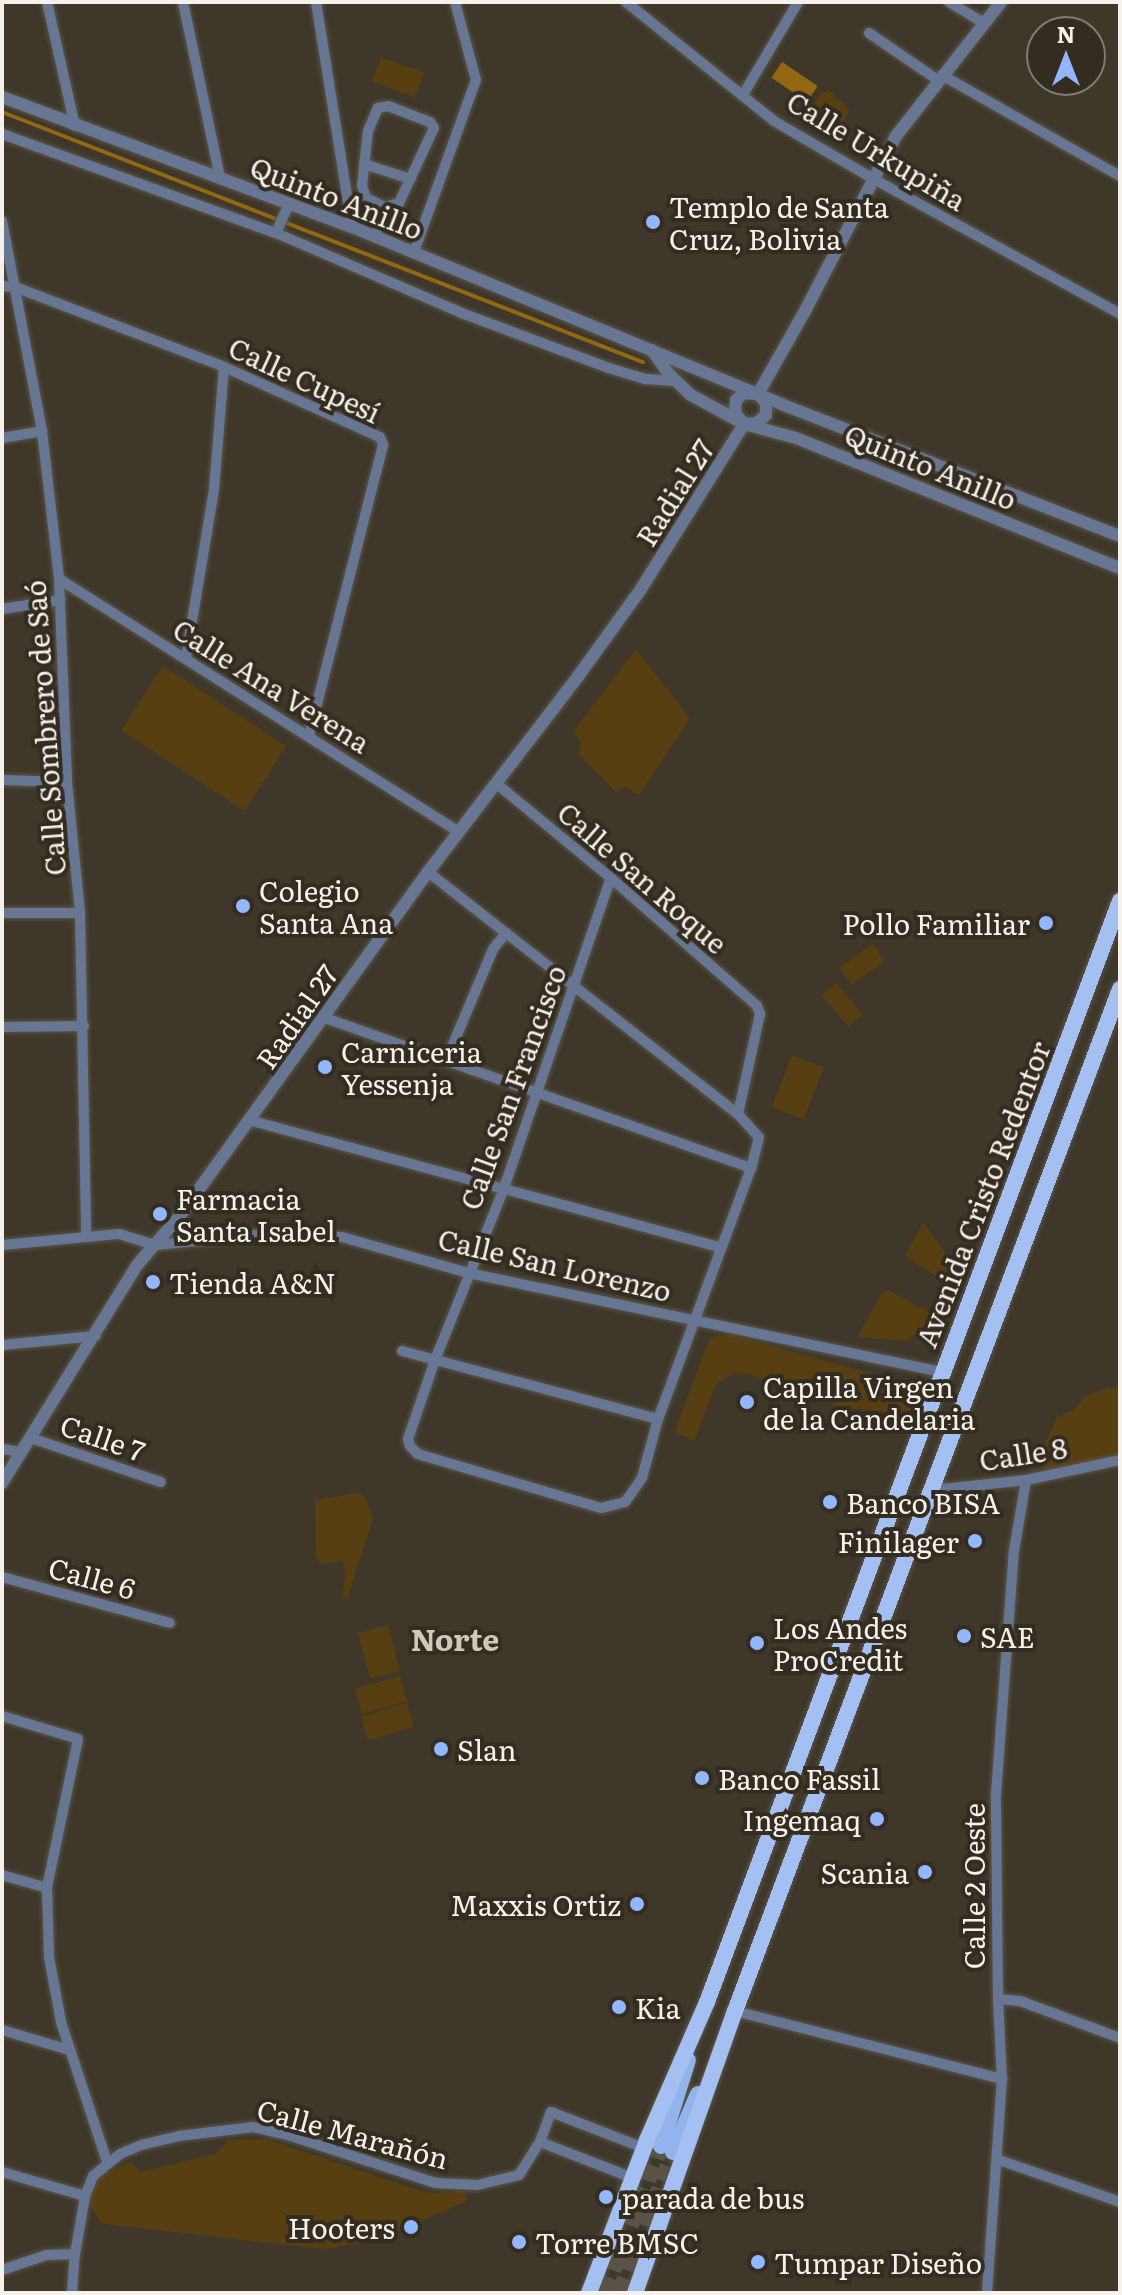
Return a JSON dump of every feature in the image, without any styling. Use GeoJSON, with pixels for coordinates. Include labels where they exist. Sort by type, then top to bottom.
{"type":"FeatureCollection","features":[{"type":"Feature","properties":{"kind":"highway","name":"Avenida Cristo Redentor"},"geometry":{"type":"LineString","coordinates":[[589,2293],[633,2178],[659,2149],[707,2002],[1120,901]]}},
{"type":"Feature","properties":{"kind":"highway","name":"Avenida Cristo Redentor"},"geometry":{"type":"LineString","coordinates":[[635,2293],[735,2011],[1120,989]]}},
{"type":"Feature","properties":{"kind":"main road","name":"Avenida Cristo Redentor"},"geometry":{"type":"LineString","coordinates":[[659,2149],[735,2011]]}},
{"type":"Feature","properties":{"kind":"street"},"geometry":{"type":"LineString","coordinates":[[47,2],[75,126]]}},
{"type":"Feature","properties":{"kind":"street"},"geometry":{"type":"LineString","coordinates":[[183,2],[220,177]]}},
{"type":"Feature","properties":{"kind":"street"},"geometry":{"type":"LineString","coordinates":[[316,2],[352,227]]}},
{"type":"Feature","properties":{"kind":"street"},"geometry":{"type":"LineString","coordinates":[[414,252],[476,80],[455,2]]}},
{"type":"Feature","properties":{"kind":"street","name":"Calle Urkupiña"},"geometry":{"type":"LineString","coordinates":[[626,2],[744,93],[774,121],[1120,314]]}},
{"type":"Feature","properties":{"kind":"street"},"geometry":{"type":"LineString","coordinates":[[744,93],[798,2]]}},
{"type":"Feature","properties":{"kind":"street"},"geometry":{"type":"LineString","coordinates":[[949,2],[984,23]]}},
{"type":"Feature","properties":{"kind":"street"},"geometry":{"type":"LineString","coordinates":[[744,424],[735,414],[736,400],[744,393],[758,394],[896,136],[1001,2]]}},
{"type":"Feature","properties":{"kind":"street"},"geometry":{"type":"LineString","coordinates":[[869,33],[940,77],[1120,176]]}},
{"type":"Feature","properties":{"kind":"street","name":"Quinto Anillo"},"geometry":{"type":"LineString","coordinates":[[4,102],[220,177],[287,208],[352,227],[758,394],[1120,536]]}},
{"type":"Feature","properties":{"kind":"street"},"geometry":{"type":"LineString","coordinates":[[388,106],[434,125],[399,203],[385,207],[371,202],[363,194],[364,164],[371,123],[378,108],[388,106]]}},
{"type":"Feature","properties":{"kind":"street"},"geometry":{"type":"LineString","coordinates":[[2,134],[277,231],[459,312],[609,368],[646,379],[677,381]]}},
{"type":"Feature","properties":{"kind":"street"},"geometry":{"type":"LineString","coordinates":[[364,164],[411,179]]}},
{"type":"Feature","properties":{"kind":"street"},"geometry":{"type":"LineString","coordinates":[[375,236],[385,207]]}},
{"type":"Feature","properties":{"kind":"street"},"geometry":{"type":"LineString","coordinates":[[277,231],[287,208]]}},
{"type":"Feature","properties":{"kind":"street","name":"Calle Sombrero de Saó"},"geometry":{"type":"LineString","coordinates":[[2,221],[7,267],[15,287],[42,431],[59,579],[67,782],[80,913],[86,1237]]}},
{"type":"Feature","properties":{"kind":"street","name":"Calle Cupesí"},"geometry":{"type":"LineString","coordinates":[[2,286],[15,287],[224,367],[374,433],[383,445],[309,736]]}},
{"type":"Feature","properties":{"kind":"street","name":"Quinto Anillo"},"geometry":{"type":"LineString","coordinates":[[652,350],[691,395],[744,424],[796,438],[1120,568]]}},
{"type":"Feature","properties":{"kind":"street"},"geometry":{"type":"LineString","coordinates":[[186,657],[214,489],[224,367]]}},
{"type":"Feature","properties":{"kind":"street","name":"Radial 27"},"geometry":{"type":"LineString","coordinates":[[2,1483],[96,1336],[137,1265],[252,1121],[428,872],[641,589],[744,424],[757,423],[766,415],[766,403],[758,394]]}},
{"type":"Feature","properties":{"kind":"street"},"geometry":{"type":"LineString","coordinates":[[2,438],[42,431]]}},
{"type":"Feature","properties":{"kind":"street","name":"Calle Ana Verena"},"geometry":{"type":"LineString","coordinates":[[59,579],[459,832]]}},
{"type":"Feature","properties":{"kind":"street"},"geometry":{"type":"LineString","coordinates":[[2,609],[60,600]]}},
{"type":"Feature","properties":{"kind":"street"},"geometry":{"type":"LineString","coordinates":[[2,780],[67,782]]}},
{"type":"Feature","properties":{"kind":"street","name":"Calle San Roque"},"geometry":{"type":"LineString","coordinates":[[497,784],[611,878],[757,1006],[760,1022],[738,1114]]}},
{"type":"Feature","properties":{"kind":"street"},"geometry":{"type":"LineString","coordinates":[[402,1351],[658,1419],[719,1247],[751,1168],[759,1137],[738,1114],[428,872]]}},
{"type":"Feature","properties":{"kind":"street","name":"Calle San Francisco"},"geometry":{"type":"LineString","coordinates":[[611,878],[504,1188],[435,1360],[410,1433],[410,1446],[418,1454],[601,1508],[625,1502],[635,1491],[651,1452],[658,1419]]}},
{"type":"Feature","properties":{"kind":"street"},"geometry":{"type":"LineString","coordinates":[[2,913],[80,913]]}},
{"type":"Feature","properties":{"kind":"street"},"geometry":{"type":"LineString","coordinates":[[446,1061],[493,949],[506,933]]}},
{"type":"Feature","properties":{"kind":"street"},"geometry":{"type":"LineString","coordinates":[[325,1018],[751,1168]]}},
{"type":"Feature","properties":{"kind":"street"},"geometry":{"type":"LineString","coordinates":[[2,1027],[84,1026]]}},
{"type":"Feature","properties":{"kind":"street"},"geometry":{"type":"LineString","coordinates":[[252,1121],[719,1247]]}},
{"type":"Feature","properties":{"kind":"street","name":"Calle San Lorenzo"},"geometry":{"type":"LineString","coordinates":[[156,1245],[309,1233],[386,1247],[468,1273],[941,1372]]}},
{"type":"Feature","properties":{"kind":"street"},"geometry":{"type":"LineString","coordinates":[[2,1245],[119,1234],[156,1245]]}},
{"type":"Feature","properties":{"kind":"street"},"geometry":{"type":"LineString","coordinates":[[2,1345],[96,1336]]}},
{"type":"Feature","properties":{"kind":"street","name":"Calle 7"},"geometry":{"type":"LineString","coordinates":[[31,1438],[161,1482]]}},
{"type":"Feature","properties":{"kind":"street"},"geometry":{"type":"LineString","coordinates":[[2,1449],[22,1452]]}},
{"type":"Feature","properties":{"kind":"street","name":"Calle 8"},"geometry":{"type":"LineString","coordinates":[[933,1490],[1026,1480],[1120,1460]]}},
{"type":"Feature","properties":{"kind":"street","name":"Calle 2 Oeste"},"geometry":{"type":"LineString","coordinates":[[987,2293],[999,2160],[1002,2079],[996,1794],[1014,1551],[1026,1480]]}},
{"type":"Feature","properties":{"kind":"street","name":"Calle 6"},"geometry":{"type":"LineString","coordinates":[[2,1577],[170,1623]]}},
{"type":"Feature","properties":{"kind":"street"},"geometry":{"type":"LineString","coordinates":[[2,1716],[78,1739],[47,1888],[53,1992],[107,2162],[93,2176],[85,2196],[72,2293]]}},
{"type":"Feature","properties":{"kind":"street"},"geometry":{"type":"LineString","coordinates":[[2,1875],[47,1888]]}},
{"type":"Feature","properties":{"kind":"street"},"geometry":{"type":"LineString","coordinates":[[998,1999],[1020,2001],[1120,2038]]}},
{"type":"Feature","properties":{"kind":"street"},"geometry":{"type":"LineString","coordinates":[[735,2011],[1002,2079]]}},
{"type":"Feature","properties":{"kind":"street"},"geometry":{"type":"LineString","coordinates":[[2,2030],[69,2050]]}},
{"type":"Feature","properties":{"kind":"street","name":"Calle Marañón"},"geometry":{"type":"LineString","coordinates":[[107,2162],[141,2145],[179,2136],[253,2127],[291,2136],[436,2183],[477,2185],[519,2175],[540,2142],[551,2112],[659,2149]]}},
{"type":"Feature","properties":{"kind":"street"},"geometry":{"type":"LineString","coordinates":[[540,2142],[633,2178]]}},
{"type":"Feature","properties":{"kind":"street"},"geometry":{"type":"LineString","coordinates":[[999,2160],[1120,2202]]}},
{"type":"Feature","properties":{"kind":"street"},"geometry":{"type":"LineString","coordinates":[[2,2172],[85,2196]]}},
{"type":"Feature","properties":{"kind":"street"},"geometry":{"type":"LineString","coordinates":[[2,2270],[46,2255],[75,2254]]}},
{"type":"Feature","properties":{"kind":"shaded area"},"geometry":{"type":"Polygon","coordinates":[[[381,57],[424,73],[415,97],[372,81],[381,57]]]}},
{"type":"Feature","properties":{"kind":"shaded area"},"geometry":{"type":"Polygon","coordinates":[[[782,62],[818,86],[807,102],[771,78],[782,62]]]}},
{"type":"Feature","properties":{"kind":"shaded area"},"geometry":{"type":"Polygon","coordinates":[[[829,90],[850,110],[840,127],[811,111],[820,94],[829,90]]]}},
{"type":"Feature","properties":{"kind":"shaded area"},"geometry":{"type":"Polygon","coordinates":[[[636,649],[690,718],[639,795],[625,787],[616,792],[578,753],[581,743],[574,731],[636,649]]]}},
{"type":"Feature","properties":{"kind":"shaded area"},"geometry":{"type":"Polygon","coordinates":[[[163,666],[286,746],[244,811],[121,731],[163,666]]]}},
{"type":"Feature","properties":{"kind":"shaded area"},"geometry":{"type":"Polygon","coordinates":[[[873,944],[885,961],[851,985],[839,968],[873,944]]]}},
{"type":"Feature","properties":{"kind":"shaded area"},"geometry":{"type":"Polygon","coordinates":[[[836,983],[863,1014],[849,1026],[822,995],[836,983]]]}},
{"type":"Feature","properties":{"kind":"shaded area"},"geometry":{"type":"Polygon","coordinates":[[[792,1055],[824,1067],[804,1119],[772,1107],[792,1055]]]}},
{"type":"Feature","properties":{"kind":"shaded area"},"geometry":{"type":"Polygon","coordinates":[[[923,1223],[952,1261],[944,1281],[905,1256],[923,1223]]]}},
{"type":"Feature","properties":{"kind":"shaded area"},"geometry":{"type":"Polygon","coordinates":[[[888,1290],[931,1313],[924,1330],[904,1341],[857,1337],[882,1293],[888,1290]]]}},
{"type":"Feature","properties":{"kind":"shaded area"},"geometry":{"type":"Polygon","coordinates":[[[729,1334],[917,1386],[919,1391],[904,1428],[884,1412],[836,1406],[802,1388],[736,1372],[716,1384],[694,1441],[675,1432],[711,1337],[729,1334]]]}},
{"type":"Feature","properties":{"kind":"shaded area"},"geometry":{"type":"Polygon","coordinates":[[[1109,1387],[1120,1389],[1120,1456],[1045,1471],[1040,1462],[1057,1417],[1074,1410],[1085,1396],[1109,1387]]]}},
{"type":"Feature","properties":{"kind":"shaded area"},"geometry":{"type":"Polygon","coordinates":[[[359,1493],[365,1497],[373,1518],[347,1600],[342,1596],[346,1573],[342,1561],[320,1564],[316,1557],[315,1500],[359,1493]]]}},
{"type":"Feature","properties":{"kind":"shaded area"},"geometry":{"type":"Polygon","coordinates":[[[388,1625],[400,1670],[370,1678],[358,1633],[388,1625]]]}},
{"type":"Feature","properties":{"kind":"shaded area"},"geometry":{"type":"Polygon","coordinates":[[[400,1676],[407,1701],[362,1714],[355,1689],[400,1676]]]}},
{"type":"Feature","properties":{"kind":"shaded area"},"geometry":{"type":"Polygon","coordinates":[[[407,1703],[414,1727],[368,1740],[361,1716],[407,1703]]]}},
{"type":"Feature","properties":{"kind":"shaded area"},"geometry":{"type":"Polygon","coordinates":[[[266,2139],[428,2193],[466,2191],[467,2201],[376,2241],[323,2249],[112,2225],[100,2222],[88,2201],[97,2178],[130,2162],[141,2172],[215,2154],[229,2140],[266,2139]]]}},
{"type":"Feature","properties":{"kind":"waterway"},"geometry":{"type":"LineString","coordinates":[[2,112],[643,362]]}},
{"type":"Feature","properties":{"kind":"tunnel"},"geometry":{"type":"LineString","coordinates":[[605,2293],[661,2146]]}},
{"type":"Feature","properties":{"kind":"tunnel"},"geometry":{"type":"LineString","coordinates":[[619,2293],[673,2152]]}},
{"type":"Feature","properties":{"kind":"place","name":"Templo de Santa Cruz, Bolivia"},"geometry":{"type":"Point","coordinates":[653,222]}},
{"type":"Feature","properties":{"kind":"place","name":"Colegio Santa Ana"},"geometry":{"type":"Point","coordinates":[243,906]}},
{"type":"Feature","properties":{"kind":"place","name":"Pollo Familiar"},"geometry":{"type":"Point","coordinates":[1046,923]}},
{"type":"Feature","properties":{"kind":"place","name":"Carniceria Yessenja"},"geometry":{"type":"Point","coordinates":[325,1067]}},
{"type":"Feature","properties":{"kind":"place","name":"Farmacia Santa Isabel"},"geometry":{"type":"Point","coordinates":[160,1214]}},
{"type":"Feature","properties":{"kind":"place","name":"Tienda A&N"},"geometry":{"type":"Point","coordinates":[153,1282]}},
{"type":"Feature","properties":{"kind":"place","name":"Capilla Virgen de la Candelaria"},"geometry":{"type":"Point","coordinates":[747,1402]}},
{"type":"Feature","properties":{"kind":"place","name":"Banco BISA"},"geometry":{"type":"Point","coordinates":[830,1502]}},
{"type":"Feature","properties":{"kind":"place","name":"Finilager"},"geometry":{"type":"Point","coordinates":[975,1541]}},
{"type":"Feature","properties":{"kind":"place","name":"SAE"},"geometry":{"type":"Point","coordinates":[964,1636]}},
{"type":"Feature","properties":{"kind":"place","name":"Los Andes ProCredit"},"geometry":{"type":"Point","coordinates":[757,1643]}},
{"type":"Feature","properties":{"kind":"place","name":"Slan"},"geometry":{"type":"Point","coordinates":[441,1749]}},
{"type":"Feature","properties":{"kind":"place","name":"Banco Fassil"},"geometry":{"type":"Point","coordinates":[702,1778]}},
{"type":"Feature","properties":{"kind":"place","name":"Ingemaq"},"geometry":{"type":"Point","coordinates":[877,1819]}},
{"type":"Feature","properties":{"kind":"place","name":"Scania"},"geometry":{"type":"Point","coordinates":[925,1872]}},
{"type":"Feature","properties":{"kind":"place","name":"Maxxis Ortiz"},"geometry":{"type":"Point","coordinates":[637,1904]}},
{"type":"Feature","properties":{"kind":"place","name":"Kia"},"geometry":{"type":"Point","coordinates":[619,2007]}},
{"type":"Feature","properties":{"kind":"place","name":"parada de bus"},"geometry":{"type":"Point","coordinates":[606,2197]}},
{"type":"Feature","properties":{"kind":"place","name":"Hooters"},"geometry":{"type":"Point","coordinates":[411,2227]}},
{"type":"Feature","properties":{"kind":"place","name":"Torre BMSC"},"geometry":{"type":"Point","coordinates":[519,2242]}},
{"type":"Feature","properties":{"kind":"place","name":"Tumpar Diseño"},"geometry":{"type":"Point","coordinates":[758,2262]}},
{"type":"Feature","properties":{"kind":"district","name":"Norte"},"geometry":{"type":"Point","coordinates":[455,1638]}}]}
